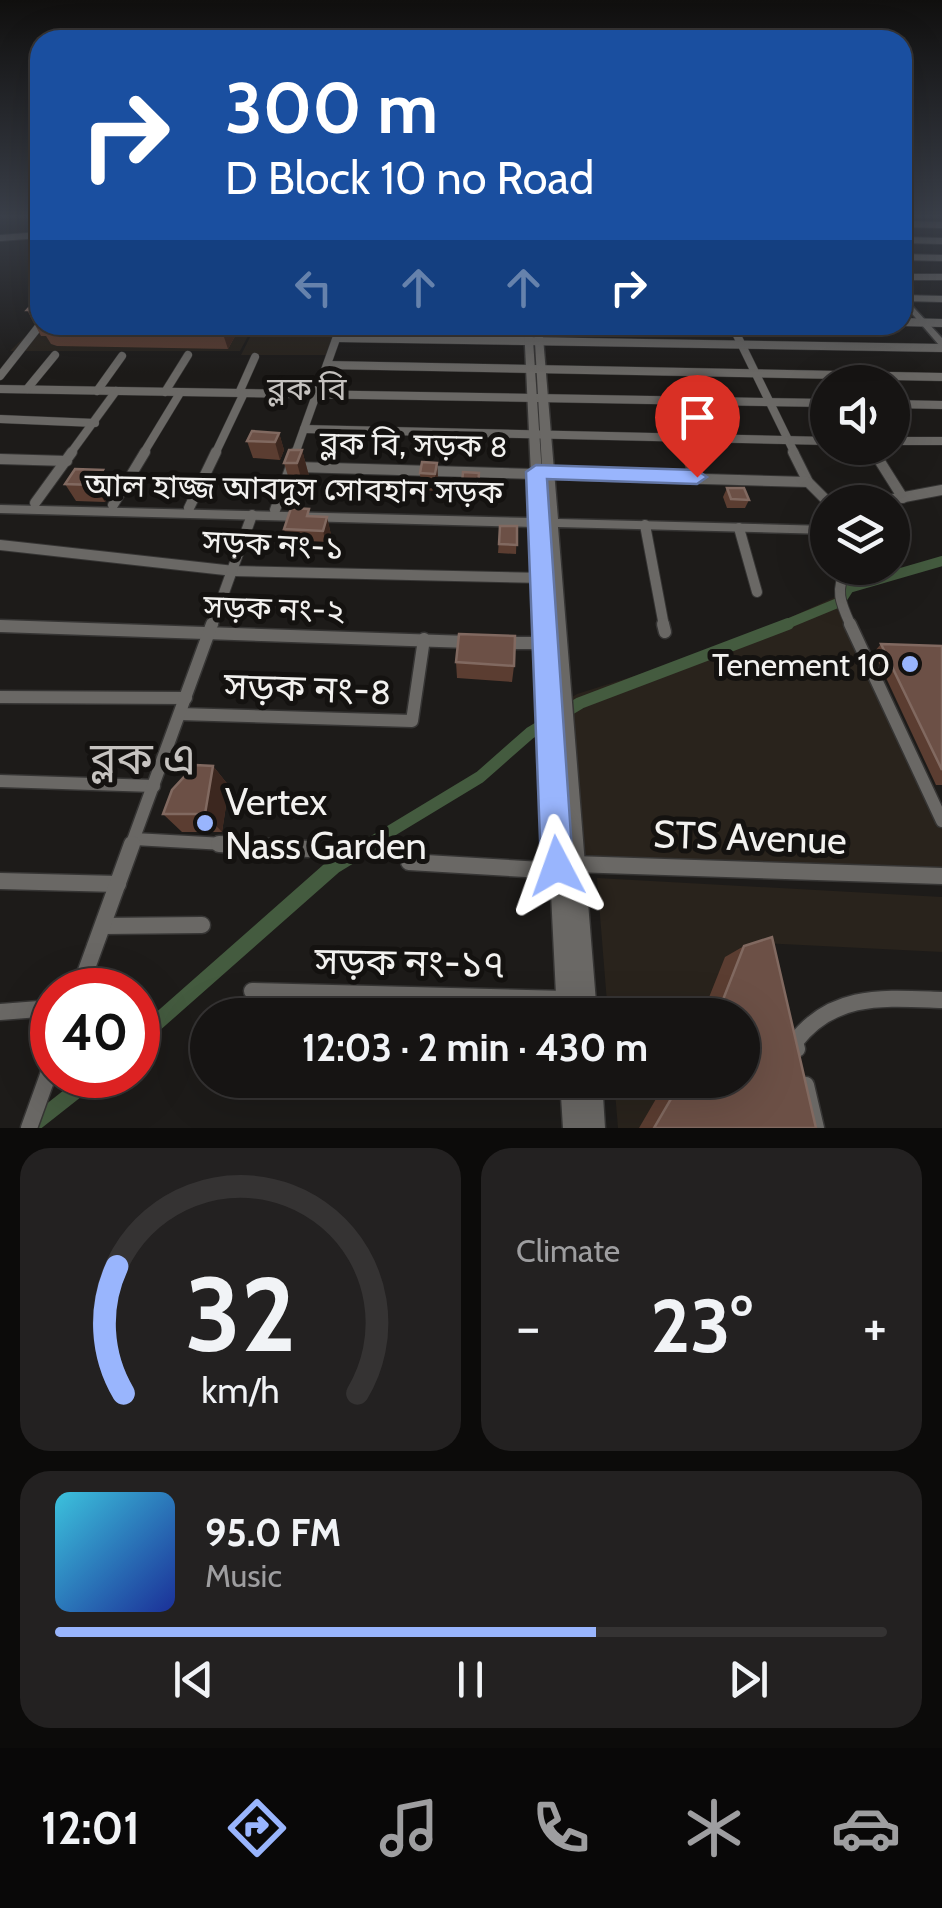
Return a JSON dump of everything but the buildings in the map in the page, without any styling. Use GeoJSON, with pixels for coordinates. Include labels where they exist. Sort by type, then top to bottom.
{"type":"FeatureCollection","features":[{"type":"Feature","properties":{"kind":"street"},"geometry":{"type":"LineString","coordinates":[[912,277],[942,277]]}},
{"type":"Feature","properties":{"kind":"street"},"geometry":{"type":"LineString","coordinates":[[912,297],[942,299]]}},
{"type":"Feature","properties":{"kind":"street"},"geometry":{"type":"LineString","coordinates":[[912,308],[942,346]]}},
{"type":"Feature","properties":{"kind":"street"},"geometry":{"type":"LineString","coordinates":[[912,322],[942,323]]}},
{"type":"Feature","properties":{"kind":"street"},"geometry":{"type":"LineString","coordinates":[[0,376],[32,335]]}},
{"type":"Feature","properties":{"kind":"street"},"geometry":{"type":"LineString","coordinates":[[275,510],[338,335]]}},
{"type":"Feature","properties":{"kind":"street"},"geometry":{"type":"LineString","coordinates":[[532,335],[554,681],[549,752],[566,998]]}},
{"type":"Feature","properties":{"kind":"street"},"geometry":{"type":"LineString","coordinates":[[534,340],[535,335]]}},
{"type":"Feature","properties":{"kind":"street"},"geometry":{"type":"LineString","coordinates":[[738,335],[811,485]]}},
{"type":"Feature","properties":{"kind":"street"},"geometry":{"type":"LineString","coordinates":[[337,338],[942,346]]}},
{"type":"Feature","properties":{"kind":"street"},"geometry":{"type":"LineString","coordinates":[[28,390],[55,355]]}},
{"type":"Feature","properties":{"kind":"street"},"geometry":{"type":"LineString","coordinates":[[165,392],[188,355]]}},
{"type":"Feature","properties":{"kind":"street"},"geometry":{"type":"LineString","coordinates":[[97,391],[122,356]]}},
{"type":"Feature","properties":{"kind":"street"},"geometry":{"type":"LineString","coordinates":[[190,508],[255,357]]}},
{"type":"Feature","properties":{"kind":"street"},"geometry":{"type":"LineString","coordinates":[[327,365],[942,377]]}},
{"type":"Feature","properties":{"kind":"street"},"geometry":{"type":"LineString","coordinates":[[0,389],[810,403]]}},
{"type":"Feature","properties":{"kind":"street"},"geometry":{"type":"LineString","coordinates":[[36,504],[116,391]]}},
{"type":"Feature","properties":{"kind":"street"},"geometry":{"type":"LineString","coordinates":[[113,504],[180,392]]}},
{"type":"Feature","properties":{"kind":"street"},"geometry":{"type":"LineString","coordinates":[[910,404],[942,405]]}},
{"type":"Feature","properties":{"kind":"street"},"geometry":{"type":"LineString","coordinates":[[0,420],[95,423]]}},
{"type":"Feature","properties":{"kind":"street"},"geometry":{"type":"LineString","coordinates":[[304,429],[810,441]]}},
{"type":"Feature","properties":{"kind":"street"},"geometry":{"type":"LineString","coordinates":[[910,441],[941,442]]}},
{"type":"Feature","properties":{"kind":"street"},"geometry":{"type":"LineString","coordinates":[[0,459],[66,462]]}},
{"type":"Feature","properties":{"kind":"street","name":"ব্লক বি, সড়ক ৪"},"geometry":{"type":"LineString","coordinates":[[291,467],[808,482]]}},
{"type":"Feature","properties":{"kind":"street"},"geometry":{"type":"LineString","coordinates":[[910,497],[942,490]]}},
{"type":"Feature","properties":{"kind":"street"},"geometry":{"type":"LineString","coordinates":[[0,506],[113,504],[545,518],[810,522]]}},
{"type":"Feature","properties":{"kind":"street","name":"আল হাজ্জ আবদুস সোবহান সড়ক"},"geometry":{"type":"LineString","coordinates":[[0,506],[252,515],[545,518],[810,530]]}},
{"type":"Feature","properties":{"kind":"street"},"geometry":{"type":"LineString","coordinates":[[87,968],[252,515]]}},
{"type":"Feature","properties":{"kind":"street"},"geometry":{"type":"LineString","coordinates":[[545,518],[546,643],[568,746],[585,998]]}},
{"type":"Feature","properties":{"kind":"street"},"geometry":{"type":"LineString","coordinates":[[645,525],[665,632]]}},
{"type":"Feature","properties":{"kind":"street"},"geometry":{"type":"LineString","coordinates":[[738,528],[757,592]]}},
{"type":"Feature","properties":{"kind":"street","name":"সড়ক নং-১"},"geometry":{"type":"LineString","coordinates":[[0,545],[234,571],[544,578]]}},
{"type":"Feature","properties":{"kind":"street"},"geometry":{"type":"LineString","coordinates":[[839,585],[840,602],[942,821]]}},
{"type":"Feature","properties":{"kind":"street","name":"সড়ক নং-২"},"geometry":{"type":"LineString","coordinates":[[0,626],[480,642]]}},
{"type":"Feature","properties":{"kind":"street","name":"সড়ক নং-৪"},"geometry":{"type":"LineString","coordinates":[[180,714],[412,721],[424,640]]}},
{"type":"Feature","properties":{"kind":"street"},"geometry":{"type":"LineString","coordinates":[[499,643],[546,643]]}},
{"type":"Feature","properties":{"kind":"street"},"geometry":{"type":"LineString","coordinates":[[0,697],[186,698]]}},
{"type":"Feature","properties":{"kind":"street"},"geometry":{"type":"LineString","coordinates":[[0,781],[154,786]]}},
{"type":"Feature","properties":{"kind":"street"},"geometry":{"type":"LineString","coordinates":[[134,839],[308,849]]}},
{"type":"Feature","properties":{"kind":"street","name":"STS Avenue"},"geometry":{"type":"LineString","coordinates":[[409,862],[558,868],[578,863],[942,876]]}},
{"type":"Feature","properties":{"kind":"street"},"geometry":{"type":"LineString","coordinates":[[0,881],[118,884]]}},
{"type":"Feature","properties":{"kind":"street"},"geometry":{"type":"LineString","coordinates":[[103,926],[202,925]]}},
{"type":"Feature","properties":{"kind":"street","name":"সড়ক নং-১৭"},"geometry":{"type":"LineString","coordinates":[[252,991],[390,998]]}},
{"type":"Feature","properties":{"kind":"street"},"geometry":{"type":"LineString","coordinates":[[816,1128],[795,1042],[806,1023],[825,1008],[851,998],[942,1000]]}},
{"type":"Feature","properties":{"kind":"street"},"geometry":{"type":"LineString","coordinates":[[0,1012],[30,1010]]}},
{"type":"Feature","properties":{"kind":"street"},"geometry":{"type":"LineString","coordinates":[[29,1128],[40,1098]]}},
{"type":"Feature","properties":{"kind":"street"},"geometry":{"type":"LineString","coordinates":[[572,1098],[574,1128]]}},
{"type":"Feature","properties":{"kind":"street"},"geometry":{"type":"LineString","coordinates":[[592,1098],[594,1128]]}},
{"type":"Feature","properties":{"kind":"shaded area"},"geometry":{"type":"Polygon","coordinates":[[[30,332],[30,335],[249,335],[240,351],[10,351],[30,332]]]}},
{"type":"Feature","properties":{"kind":"shaded area"},"geometry":{"type":"Polygon","coordinates":[[[251,335],[333,335],[326,355],[241,355],[251,335]]]}},
{"type":"Feature","properties":{"kind":"shaded area"},"geometry":{"type":"Polygon","coordinates":[[[837,596],[942,819],[942,876],[562,858],[549,711],[577,694],[723,648],[837,596]]]}},
{"type":"Feature","properties":{"kind":"shaded area"},"geometry":{"type":"Polygon","coordinates":[[[597,878],[942,897],[942,952],[762,943],[806,1128],[618,1128],[616,1098],[760,1098],[760,998],[607,998],[597,878]]]}},
{"type":"Feature","properties":{"kind":"waterway"},"geometry":{"type":"LineString","coordinates":[[782,626],[840,602],[849,588],[942,561]]}},
{"type":"Feature","properties":{"kind":"waterway"},"geometry":{"type":"LineString","coordinates":[[366,846],[480,777],[530,733],[580,703],[788,624]]}},
{"type":"Feature","properties":{"kind":"waterway"},"geometry":{"type":"LineString","coordinates":[[160,1020],[334,866],[370,844]]}},
{"type":"Feature","properties":{"kind":"waterway"},"geometry":{"type":"LineString","coordinates":[[30,1127],[67,1098]]}},
{"type":"Feature","properties":{"kind":"place","name":"Tenement 10"},"geometry":{"type":"Point","coordinates":[910,664]}},
{"type":"Feature","properties":{"kind":"place","name":"Vertex Nass Garden"},"geometry":{"type":"Point","coordinates":[205,823]}},
{"type":"Feature","properties":{"kind":"district","name":"ব্লক বি"},"geometry":{"type":"Point","coordinates":[307,388]}},
{"type":"Feature","properties":{"kind":"district","name":"ব্লক এ"},"geometry":{"type":"Point","coordinates":[143,758]}},
{"type":"Feature","properties":{"kind":"route"},"geometry":{"type":"LineString","coordinates":[[557,866],[536,472],[697,477]]}}]}
